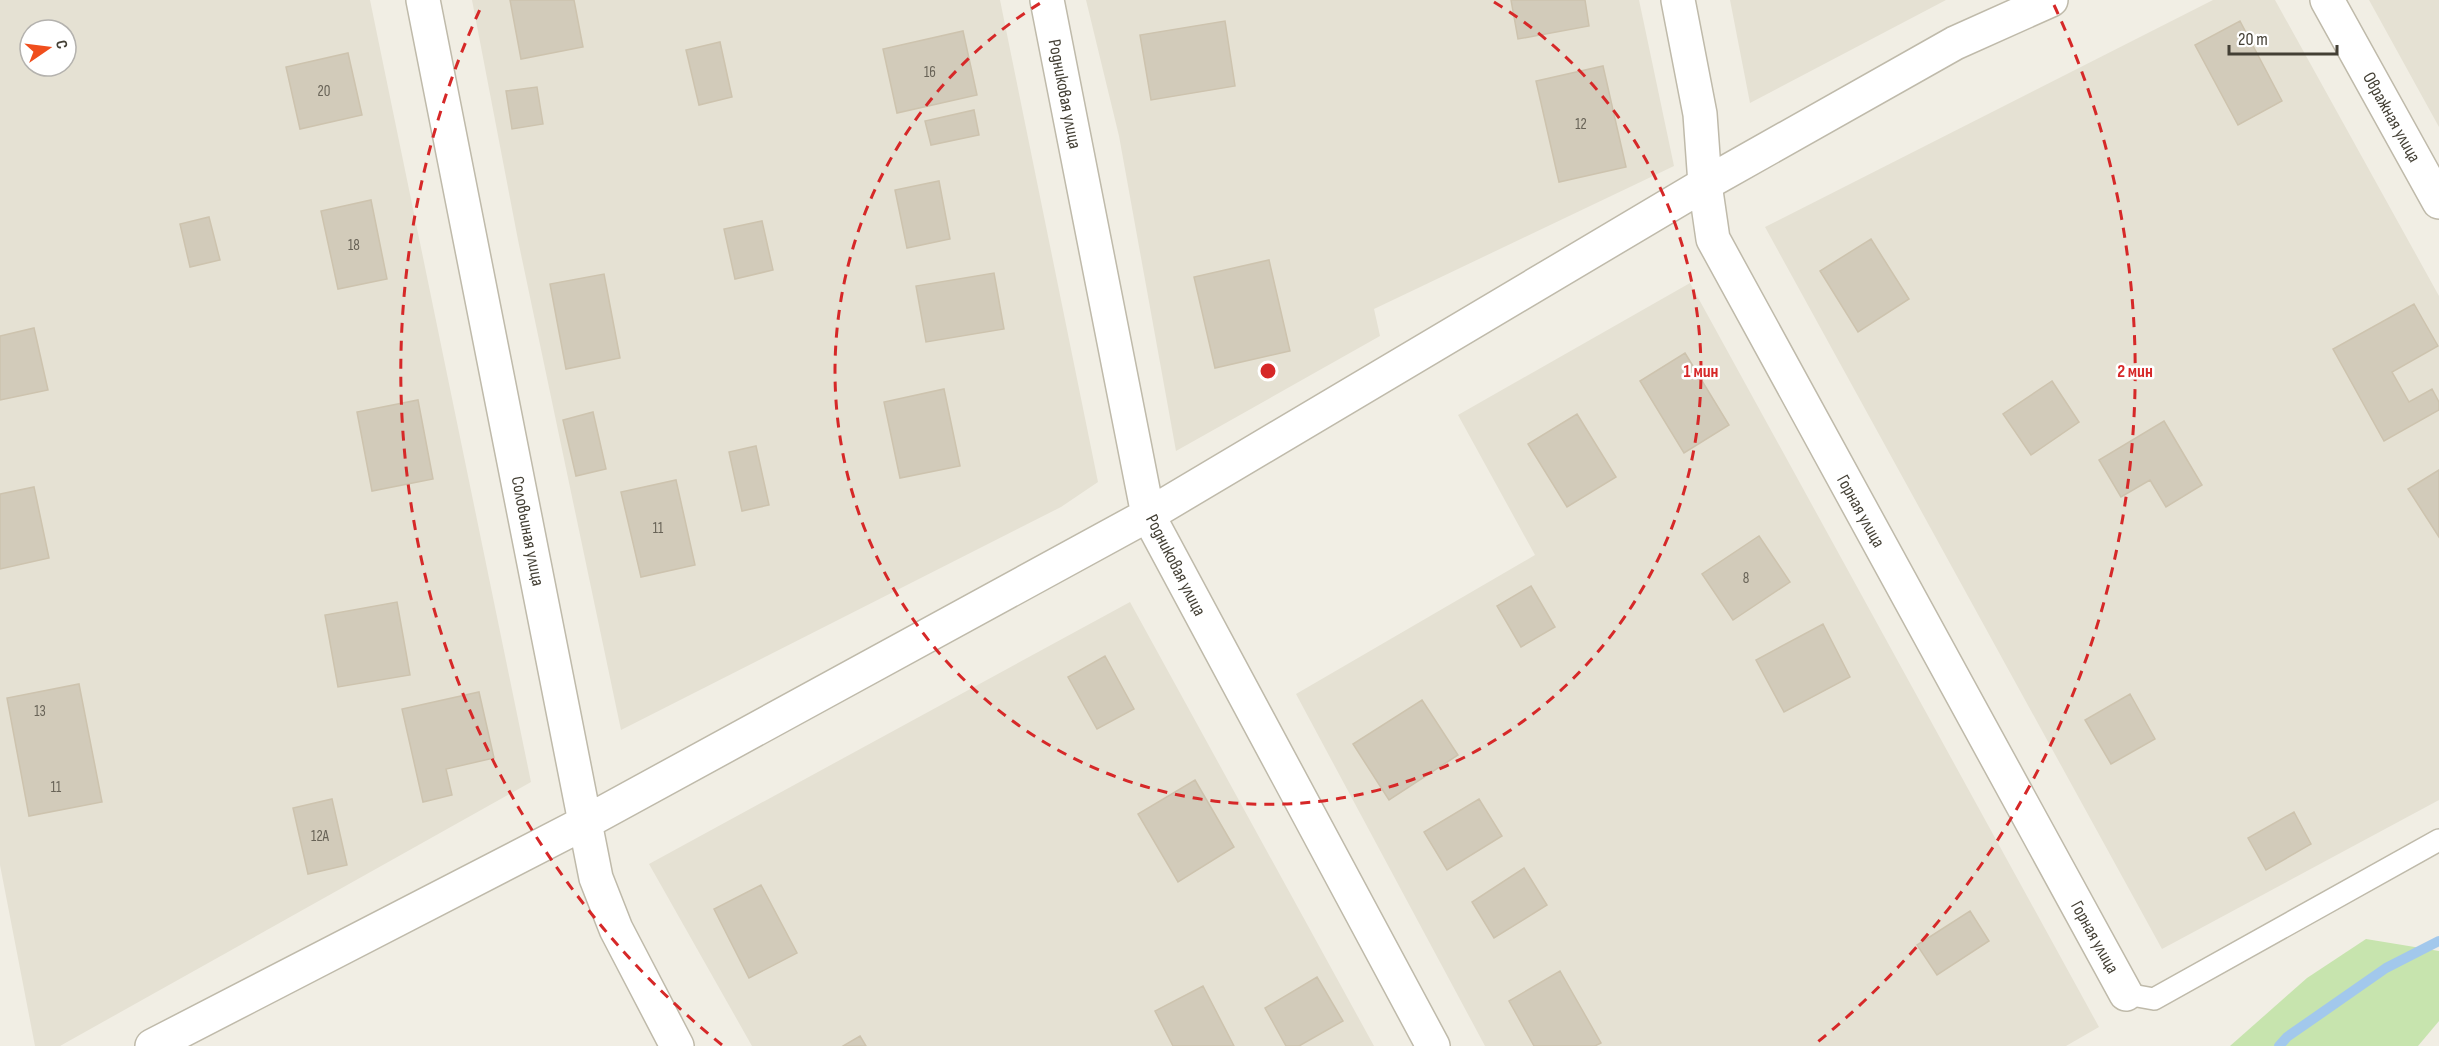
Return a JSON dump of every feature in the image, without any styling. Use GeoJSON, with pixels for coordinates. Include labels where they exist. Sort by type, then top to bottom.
{"type":"FeatureCollection","features":[{"type":"Feature","properties":{"kind":"street","name":"Соловьиная улица"},"geometry":{"type":"LineString","coordinates":[[423,0],[596,878],[616,929],[677,1046]]}},
{"type":"Feature","properties":{"kind":"street","name":"Родниковая улица"},"geometry":{"type":"LineString","coordinates":[[1047,0],[1148,515],[1433,1046]]}},
{"type":"Feature","properties":{"kind":"street","name":"Горная улица"},"geometry":{"type":"LineString","coordinates":[[1678,0],[1700,114],[1705,184],[1713,239],[2126,994]]}},
{"type":"Feature","properties":{"kind":"street"},"geometry":{"type":"LineString","coordinates":[[152,1046],[586,822],[1148,515],[1705,184],[1955,43],[2050,0]]}},
{"type":"Feature","properties":{"kind":"street","name":"Овражная улица"},"geometry":{"type":"LineString","coordinates":[[2327,0],[2439,202]]}},
{"type":"Feature","properties":{"kind":"lane"},"geometry":{"type":"LineString","coordinates":[[2126,994],[2154,999],[2439,840]]}},
{"type":"Feature","properties":{"kind":"shaded area"},"geometry":{"type":"Polygon","coordinates":[[[0,0],[370,0],[531,782],[60,1046],[35,1046],[0,865],[0,0]]]}},
{"type":"Feature","properties":{"kind":"shaded area"},"geometry":{"type":"Polygon","coordinates":[[[472,0],[1000,0],[1098,482],[1061,507],[621,730],[518,240],[472,0]]]}},
{"type":"Feature","properties":{"kind":"shaded area"},"geometry":{"type":"Polygon","coordinates":[[[1086,0],[1639,0],[1674,166],[1374,309],[1380,336],[1176,451],[1119,136],[1086,0]]]}},
{"type":"Feature","properties":{"kind":"shaded area"},"geometry":{"type":"Polygon","coordinates":[[[1730,0],[1946,0],[1750,103],[1730,0]]]}},
{"type":"Feature","properties":{"kind":"shaded area"},"geometry":{"type":"Polygon","coordinates":[[[2213,0],[2275,0],[2439,296],[2439,800],[2162,949],[1765,227],[2213,0]]]}},
{"type":"Feature","properties":{"kind":"shaded area"},"geometry":{"type":"Polygon","coordinates":[[[2369,0],[2439,0],[2439,127],[2369,0]]]}},
{"type":"Feature","properties":{"kind":"shaded area"},"geometry":{"type":"Polygon","coordinates":[[[1690,283],[2099,1027],[2066,1046],[1485,1046],[1296,694],[1535,555],[1458,415],[1690,283]]]}},
{"type":"Feature","properties":{"kind":"shaded area"},"geometry":{"type":"Polygon","coordinates":[[[1130,602],[1374,1046],[752,1046],[649,864],[1130,602]]]}},
{"type":"Feature","properties":{"kind":"green space"},"geometry":{"type":"Polygon","coordinates":[[[2366,939],[2439,951],[2439,1021],[2418,1046],[2230,1046],[2307,978],[2366,939]]]}},
{"type":"Feature","properties":{"kind":"building"},"geometry":{"type":"Polygon","coordinates":[[[510,0],[574,0],[583,47],[521,59],[510,0]]]}},
{"type":"Feature","properties":{"kind":"building"},"geometry":{"type":"Polygon","coordinates":[[[1511,0],[1585,0],[1589,26],[1518,39],[1511,0]]]}},
{"type":"Feature","properties":{"kind":"building"},"geometry":{"type":"Polygon","coordinates":[[[1225,21],[1235,86],[1151,100],[1140,35],[1225,21]]]}},
{"type":"Feature","properties":{"kind":"building"},"geometry":{"type":"Polygon","coordinates":[[[2240,21],[2282,101],[2238,125],[2195,45],[2240,21]]]}},
{"type":"Feature","properties":{"kind":"building"},"geometry":{"type":"Polygon","coordinates":[[[963,31],[977,95],[897,113],[883,49],[963,31]]]}},
{"type":"Feature","properties":{"kind":"building"},"geometry":{"type":"Polygon","coordinates":[[[720,42],[732,97],[699,105],[686,50],[720,42]]]}},
{"type":"Feature","properties":{"kind":"building"},"geometry":{"type":"Polygon","coordinates":[[[348,53],[362,115],[300,129],[286,67],[348,53]]]}},
{"type":"Feature","properties":{"kind":"building"},"geometry":{"type":"Polygon","coordinates":[[[1603,66],[1626,167],[1559,182],[1536,81],[1603,66]]]}},
{"type":"Feature","properties":{"kind":"building"},"geometry":{"type":"Polygon","coordinates":[[[537,87],[543,124],[512,129],[506,91],[537,87]]]}},
{"type":"Feature","properties":{"kind":"building"},"geometry":{"type":"Polygon","coordinates":[[[974,110],[979,135],[931,145],[925,121],[974,110]]]}},
{"type":"Feature","properties":{"kind":"building"},"geometry":{"type":"Polygon","coordinates":[[[939,181],[950,239],[907,248],[895,190],[939,181]]]}},
{"type":"Feature","properties":{"kind":"building"},"geometry":{"type":"Polygon","coordinates":[[[371,200],[387,279],[338,289],[321,211],[371,200]]]}},
{"type":"Feature","properties":{"kind":"building"},"geometry":{"type":"Polygon","coordinates":[[[209,217],[220,260],[190,267],[180,224],[209,217]]]}},
{"type":"Feature","properties":{"kind":"building"},"geometry":{"type":"Polygon","coordinates":[[[762,221],[773,270],[735,279],[724,229],[762,221]]]}},
{"type":"Feature","properties":{"kind":"building"},"geometry":{"type":"Polygon","coordinates":[[[1871,239],[1909,299],[1858,332],[1820,271],[1871,239]]]}},
{"type":"Feature","properties":{"kind":"building"},"geometry":{"type":"Polygon","coordinates":[[[1269,260],[1290,351],[1215,368],[1194,277],[1269,260]]]}},
{"type":"Feature","properties":{"kind":"building"},"geometry":{"type":"Polygon","coordinates":[[[994,273],[1004,329],[926,342],[916,286],[994,273]]]}},
{"type":"Feature","properties":{"kind":"building"},"geometry":{"type":"Polygon","coordinates":[[[604,274],[620,358],[566,369],[550,284],[604,274]]]}},
{"type":"Feature","properties":{"kind":"building"},"geometry":{"type":"Polygon","coordinates":[[[2414,304],[2438,346],[2392,372],[2409,402],[2432,389],[2439,402],[2439,410],[2384,441],[2333,349],[2414,304]]]}},
{"type":"Feature","properties":{"kind":"building"},"geometry":{"type":"Polygon","coordinates":[[[34,328],[48,390],[0,400],[0,336],[34,328]]]}},
{"type":"Feature","properties":{"kind":"building"},"geometry":{"type":"Polygon","coordinates":[[[1685,353],[1729,425],[1684,453],[1640,381],[1685,353]]]}},
{"type":"Feature","properties":{"kind":"building"},"geometry":{"type":"Polygon","coordinates":[[[2052,381],[2079,422],[2031,455],[2003,414],[2052,381]]]}},
{"type":"Feature","properties":{"kind":"building"},"geometry":{"type":"Polygon","coordinates":[[[944,389],[960,466],[900,478],[884,402],[944,389]]]}},
{"type":"Feature","properties":{"kind":"building"},"geometry":{"type":"Polygon","coordinates":[[[418,400],[433,479],[372,491],[357,412],[418,400]]]}},
{"type":"Feature","properties":{"kind":"building"},"geometry":{"type":"Polygon","coordinates":[[[593,412],[606,469],[576,476],[563,420],[593,412]]]}},
{"type":"Feature","properties":{"kind":"building"},"geometry":{"type":"Polygon","coordinates":[[[1577,414],[1616,477],[1567,507],[1528,444],[1577,414]]]}},
{"type":"Feature","properties":{"kind":"building"},"geometry":{"type":"Polygon","coordinates":[[[2164,421],[2202,485],[2166,507],[2150,480],[2121,497],[2099,460],[2164,421]]]}},
{"type":"Feature","properties":{"kind":"building"},"geometry":{"type":"Polygon","coordinates":[[[756,446],[769,505],[742,511],[729,452],[756,446]]]}},
{"type":"Feature","properties":{"kind":"building"},"geometry":{"type":"Polygon","coordinates":[[[2439,470],[2439,537],[2408,489],[2439,470]]]}},
{"type":"Feature","properties":{"kind":"building"},"geometry":{"type":"Polygon","coordinates":[[[676,480],[695,565],[641,577],[621,492],[676,480]]]}},
{"type":"Feature","properties":{"kind":"building"},"geometry":{"type":"Polygon","coordinates":[[[34,487],[49,558],[0,569],[0,494],[34,487]]]}},
{"type":"Feature","properties":{"kind":"building"},"geometry":{"type":"Polygon","coordinates":[[[1759,536],[1790,582],[1733,620],[1702,574],[1759,536]]]}},
{"type":"Feature","properties":{"kind":"building"},"geometry":{"type":"Polygon","coordinates":[[[1531,586],[1555,627],[1521,647],[1497,606],[1531,586]]]}},
{"type":"Feature","properties":{"kind":"building"},"geometry":{"type":"Polygon","coordinates":[[[397,602],[410,675],[338,687],[325,615],[397,602]]]}},
{"type":"Feature","properties":{"kind":"building"},"geometry":{"type":"Polygon","coordinates":[[[1823,624],[1850,677],[1784,712],[1756,660],[1823,624]]]}},
{"type":"Feature","properties":{"kind":"building"},"geometry":{"type":"Polygon","coordinates":[[[1105,656],[1134,709],[1097,729],[1068,677],[1105,656]]]}},
{"type":"Feature","properties":{"kind":"building"},"geometry":{"type":"Polygon","coordinates":[[[79,684],[102,802],[29,816],[7,698],[79,684]]]}},
{"type":"Feature","properties":{"kind":"building"},"geometry":{"type":"Polygon","coordinates":[[[479,692],[494,758],[446,769],[452,795],[423,802],[402,709],[479,692]]]}},
{"type":"Feature","properties":{"kind":"building"},"geometry":{"type":"Polygon","coordinates":[[[2130,694],[2155,739],[2111,764],[2085,720],[2130,694]]]}},
{"type":"Feature","properties":{"kind":"building"},"geometry":{"type":"Polygon","coordinates":[[[1422,700],[1458,755],[1389,800],[1353,744],[1422,700]]]}},
{"type":"Feature","properties":{"kind":"building"},"geometry":{"type":"Polygon","coordinates":[[[1195,780],[1234,847],[1178,882],[1138,814],[1195,780]]]}},
{"type":"Feature","properties":{"kind":"building"},"geometry":{"type":"Polygon","coordinates":[[[332,799],[347,865],[308,874],[293,808],[332,799]]]}},
{"type":"Feature","properties":{"kind":"building"},"geometry":{"type":"Polygon","coordinates":[[[1479,799],[1502,836],[1447,870],[1424,832],[1479,799]]]}},
{"type":"Feature","properties":{"kind":"building"},"geometry":{"type":"Polygon","coordinates":[[[2294,812],[2311,844],[2266,870],[2248,838],[2294,812]]]}},
{"type":"Feature","properties":{"kind":"building"},"geometry":{"type":"Polygon","coordinates":[[[1524,868],[1547,905],[1494,938],[1472,902],[1524,868]]]}},
{"type":"Feature","properties":{"kind":"building"},"geometry":{"type":"Polygon","coordinates":[[[761,885],[797,953],[749,978],[714,909],[761,885]]]}},
{"type":"Feature","properties":{"kind":"building"},"geometry":{"type":"Polygon","coordinates":[[[1970,911],[1989,941],[1937,975],[1917,945],[1970,911]]]}},
{"type":"Feature","properties":{"kind":"building"},"geometry":{"type":"Polygon","coordinates":[[[1560,971],[1601,1043],[1595,1046],[1534,1046],[1509,1001],[1560,971]]]}},
{"type":"Feature","properties":{"kind":"building"},"geometry":{"type":"Polygon","coordinates":[[[1317,977],[1343,1021],[1299,1046],[1286,1046],[1265,1008],[1317,977]]]}},
{"type":"Feature","properties":{"kind":"building"},"geometry":{"type":"Polygon","coordinates":[[[1203,986],[1234,1046],[1173,1046],[1155,1011],[1203,986]]]}},
{"type":"Feature","properties":{"kind":"building"},"geometry":{"type":"Polygon","coordinates":[[[860,1036],[866,1046],[843,1046],[860,1036]]]}},
{"type":"Feature","properties":{"kind":"waterway"},"geometry":{"type":"LineString","coordinates":[[2279,1046],[2287,1037],[2386,968],[2439,941]]}}]}
